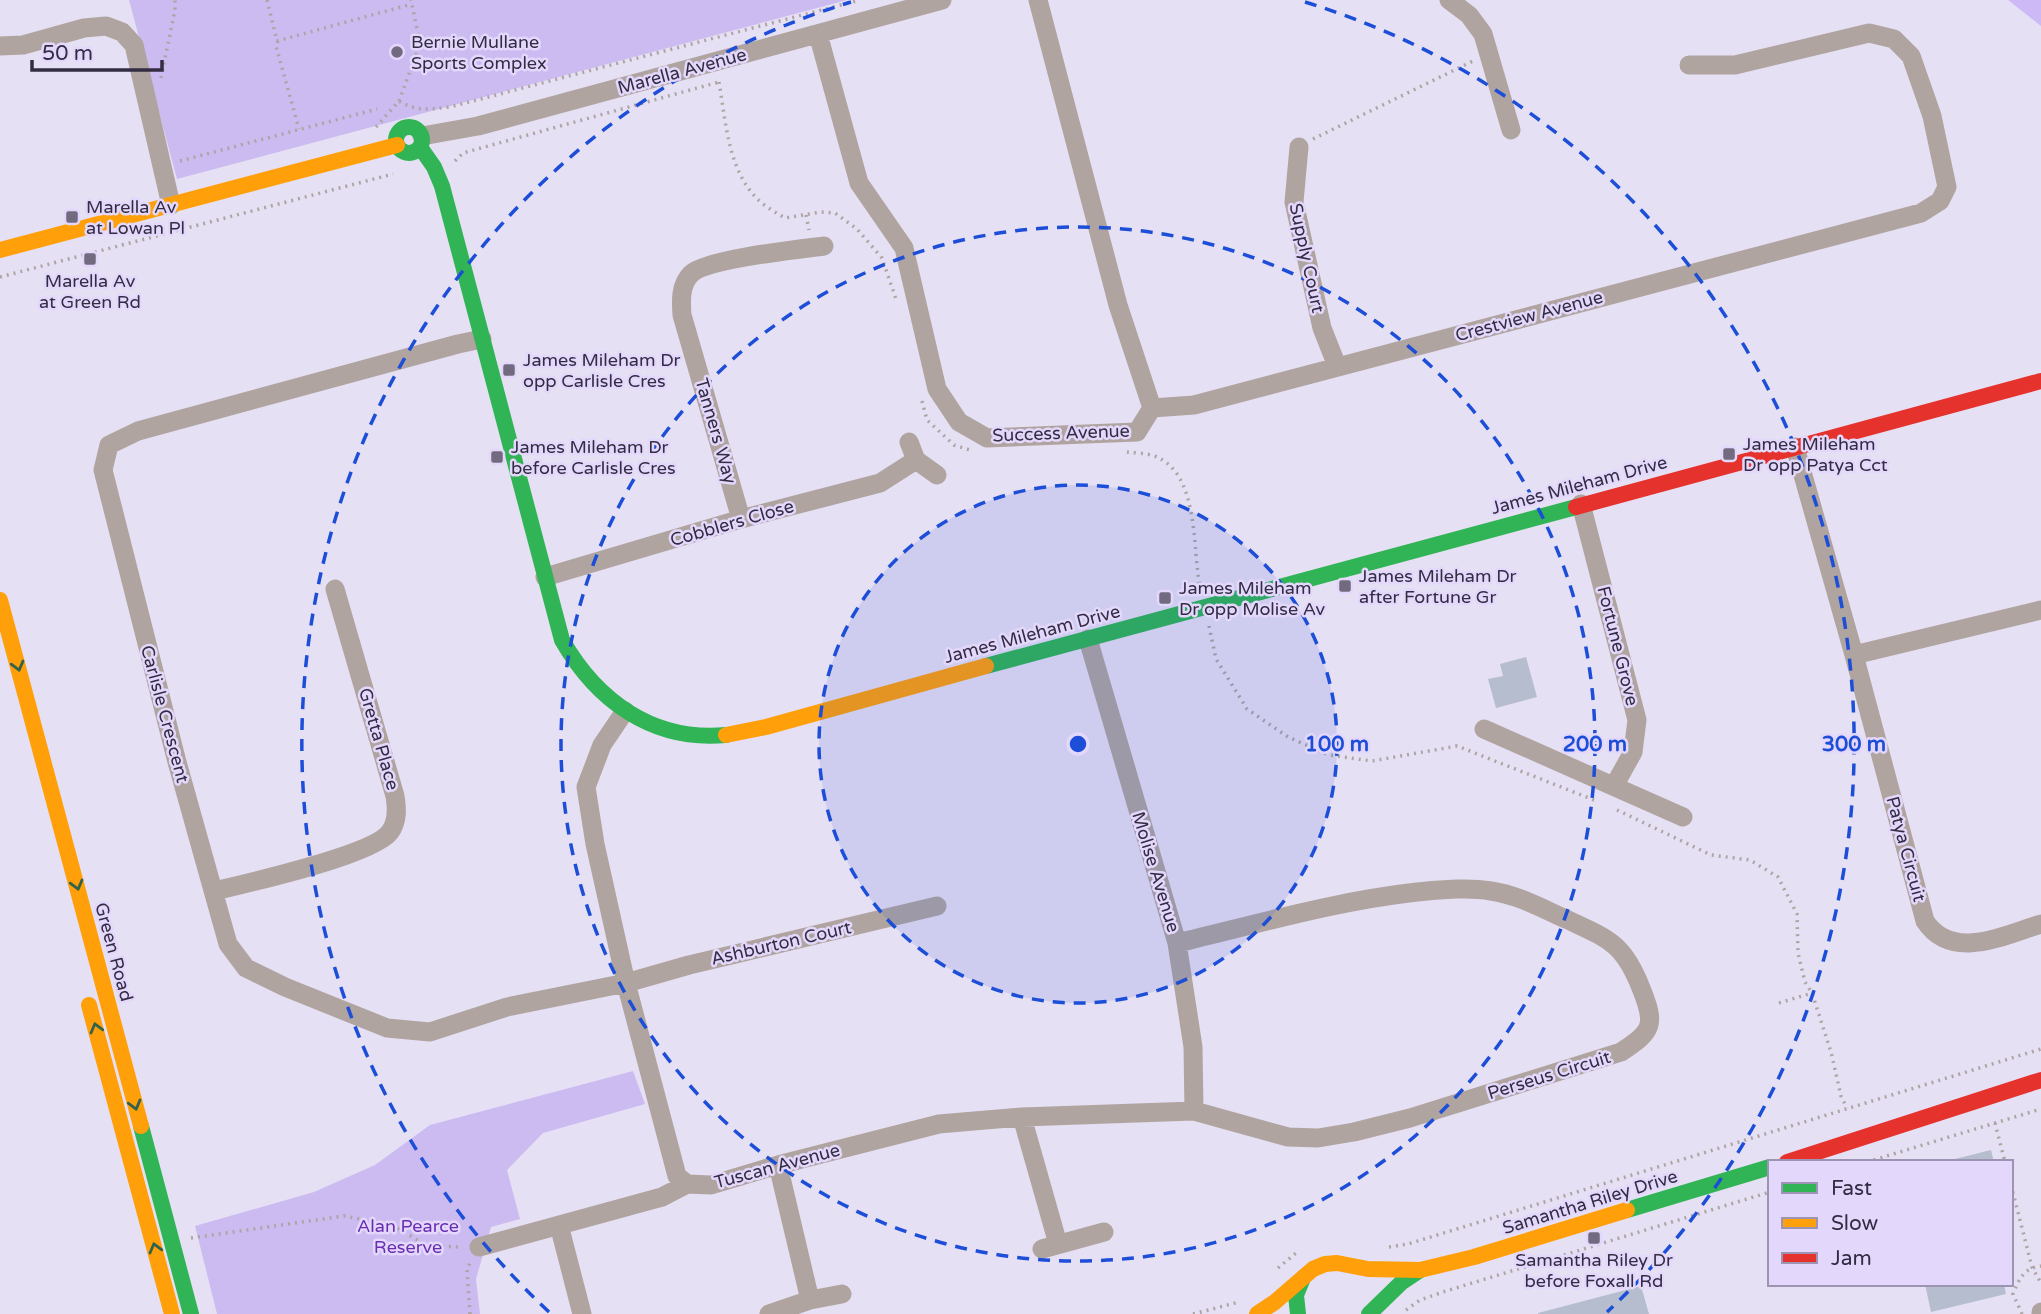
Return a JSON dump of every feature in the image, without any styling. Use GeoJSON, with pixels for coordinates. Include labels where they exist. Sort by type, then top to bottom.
{"type":"FeatureCollection","features":[{"type":"Feature","properties":{"kind":"street","name":"Marella Avenue"},"geometry":{"type":"LineString","coordinates":[[421,141],[942,0]]}},
{"type":"Feature","properties":{"kind":"street"},"geometry":{"type":"LineString","coordinates":[[1038,0],[1118,305],[1152,408]]}},
{"type":"Feature","properties":{"kind":"street"},"geometry":{"type":"LineString","coordinates":[[1449,0],[1469,15],[1483,34],[1511,130]]}},
{"type":"Feature","properties":{"kind":"street"},"geometry":{"type":"LineString","coordinates":[[0,46],[23,46],[84,28],[106,26],[122,32],[134,45],[171,205]]}},
{"type":"Feature","properties":{"kind":"street","name":"Crestview Avenue"},"geometry":{"type":"LineString","coordinates":[[1152,408],[1194,405],[1921,214],[1940,201],[1947,187],[1932,116],[1911,56],[1894,39],[1868,33],[1735,65],[1689,65]]}},
{"type":"Feature","properties":{"kind":"street","name":"Success Avenue"},"geometry":{"type":"LineString","coordinates":[[818,34],[859,183],[904,247],[937,389],[959,422],[987,438],[1138,432],[1152,408]]}},
{"type":"Feature","properties":{"kind":"street"},"geometry":{"type":"LineString","coordinates":[[0,250],[397,145],[407,152],[413,152],[421,141],[414,127],[405,127],[397,134],[397,145]]}},
{"type":"Feature","properties":{"kind":"street","name":"James Mileham Drive"},"geometry":{"type":"LineString","coordinates":[[421,141],[442,186],[559,632],[569,655],[604,697],[644,722],[680,734],[711,737],[727,735],[2041,381]]}},
{"type":"Feature","properties":{"kind":"street","name":"Supply Court"},"geometry":{"type":"LineString","coordinates":[[1299,147],[1294,202],[1322,328],[1337,366]]}},
{"type":"Feature","properties":{"kind":"street","name":"Tanners Way"},"geometry":{"type":"LineString","coordinates":[[741,519],[682,315],[680,297],[692,273],[705,267],[774,251],[824,246]]}},
{"type":"Feature","properties":{"kind":"street","name":"Carlisle Crescent"},"geometry":{"type":"LineString","coordinates":[[481,339],[138,431],[109,445],[103,470],[177,762],[229,944],[246,968],[285,987],[387,1028],[430,1032],[507,1007],[625,983]]}},
{"type":"Feature","properties":{"kind":"street","name":"Patya Circuit"},"geometry":{"type":"LineString","coordinates":[[1795,447],[1925,921],[1943,939],[1962,944],[1985,941],[2041,924]]}},
{"type":"Feature","properties":{"kind":"street","name":"Cobblers Close"},"geometry":{"type":"LineString","coordinates":[[545,577],[741,519],[880,483],[913,451],[937,475]]}},
{"type":"Feature","properties":{"kind":"street","name":"Fortune Grove"},"geometry":{"type":"LineString","coordinates":[[1581,504],[1637,720],[1633,752],[1614,786]]}},
{"type":"Feature","properties":{"kind":"street","name":"Gretta Place"},"geometry":{"type":"LineString","coordinates":[[215,891],[355,853],[389,833],[398,812],[335,589]]}},
{"type":"Feature","properties":{"kind":"street","name":"Green Road"},"geometry":{"type":"LineString","coordinates":[[0,600],[191,1314]]}},
{"type":"Feature","properties":{"kind":"street"},"geometry":{"type":"LineString","coordinates":[[1854,655],[2041,610]]}},
{"type":"Feature","properties":{"kind":"street","name":"Molise Avenue"},"geometry":{"type":"LineString","coordinates":[[1088,639],[1177,943],[1193,1047],[1194,1111]]}},
{"type":"Feature","properties":{"kind":"street"},"geometry":{"type":"LineString","coordinates":[[479,1247],[662,1197],[687,1184],[677,1176],[625,983],[600,869],[586,787],[602,745],[625,711]]}},
{"type":"Feature","properties":{"kind":"street"},"geometry":{"type":"LineString","coordinates":[[1484,729],[1683,817]]}},
{"type":"Feature","properties":{"kind":"street","name":"Perseus Circuit"},"geometry":{"type":"LineString","coordinates":[[1177,943],[1367,898],[1449,889],[1489,890],[1514,895],[1611,940],[1636,975],[1647,1002],[1650,1025],[1643,1038],[1621,1052],[1410,1118],[1354,1132],[1318,1138],[1288,1137],[1194,1111]]}},
{"type":"Feature","properties":{"kind":"street","name":"Ashburton Court"},"geometry":{"type":"LineString","coordinates":[[625,983],[689,965],[937,906]]}},
{"type":"Feature","properties":{"kind":"street"},"geometry":{"type":"LineString","coordinates":[[86,992],[172,1314]]}},
{"type":"Feature","properties":{"kind":"street"},"geometry":{"type":"LineString","coordinates":[[1793,1160],[2041,1080]]}},
{"type":"Feature","properties":{"kind":"street","name":"Tuscan Avenue"},"geometry":{"type":"LineString","coordinates":[[687,1184],[711,1185],[939,1124],[1022,1117],[1194,1111]]}},
{"type":"Feature","properties":{"kind":"street"},"geometry":{"type":"LineString","coordinates":[[1022,1117],[1050,1247],[1104,1232]]}},
{"type":"Feature","properties":{"kind":"street"},"geometry":{"type":"LineString","coordinates":[[778,1165],[810,1300]]}},
{"type":"Feature","properties":{"kind":"street","name":"Samantha Riley Drive"},"geometry":{"type":"LineString","coordinates":[[1258,1314],[1313,1269],[1325,1264],[1420,1270],[1474,1257],[1768,1168]]}},
{"type":"Feature","properties":{"kind":"street"},"geometry":{"type":"LineString","coordinates":[[559,1225],[582,1314]]}},
{"type":"Feature","properties":{"kind":"street","name":"Samantha Riley Drive"},"geometry":{"type":"LineString","coordinates":[[1349,1267],[1360,1274],[1368,1288],[1371,1304],[1369,1314]]}},
{"type":"Feature","properties":{"kind":"street","name":"Samantha Riley Drive"},"geometry":{"type":"LineString","coordinates":[[1369,1314],[1402,1282],[1420,1270]]}},
{"type":"Feature","properties":{"kind":"street"},"geometry":{"type":"LineString","coordinates":[[1298,1314],[1296,1295],[1303,1278]]}},
{"type":"Feature","properties":{"kind":"street"},"geometry":{"type":"LineString","coordinates":[[769,1314],[810,1300],[842,1294]]}},
{"type":"Feature","properties":{"kind":"path"},"geometry":{"type":"LineString","coordinates":[[160,82],[175,0]]}},
{"type":"Feature","properties":{"kind":"path"},"geometry":{"type":"LineString","coordinates":[[267,0],[278,41],[276,46],[299,130]]}},
{"type":"Feature","properties":{"kind":"path"},"geometry":{"type":"LineString","coordinates":[[399,101],[421,110],[450,107],[860,0]]}},
{"type":"Feature","properties":{"kind":"path"},"geometry":{"type":"LineString","coordinates":[[278,41],[412,2],[420,44],[399,101],[371,134]]}},
{"type":"Feature","properties":{"kind":"path"},"geometry":{"type":"LineString","coordinates":[[1299,147],[1490,52]]}},
{"type":"Feature","properties":{"kind":"path"},"geometry":{"type":"LineString","coordinates":[[455,168],[454,161],[463,152],[719,82]]}},
{"type":"Feature","properties":{"kind":"path"},"geometry":{"type":"LineString","coordinates":[[166,183],[184,178],[180,160],[377,109]]}},
{"type":"Feature","properties":{"kind":"path"},"geometry":{"type":"LineString","coordinates":[[0,277],[393,174]]}},
{"type":"Feature","properties":{"kind":"path"},"geometry":{"type":"LineString","coordinates":[[1189,592],[1200,589]]}},
{"type":"Feature","properties":{"kind":"path"},"geometry":{"type":"LineString","coordinates":[[1779,1003],[1812,993]]}},
{"type":"Feature","properties":{"kind":"path"},"geometry":{"type":"LineString","coordinates":[[1384,1247],[1420,1240],[2041,1048]]}},
{"type":"Feature","properties":{"kind":"path"},"geometry":{"type":"LineString","coordinates":[[1874,1160],[2041,1109]]}},
{"type":"Feature","properties":{"kind":"path"},"geometry":{"type":"LineString","coordinates":[[1995,1123],[2004,1160]]}},
{"type":"Feature","properties":{"kind":"path"},"geometry":{"type":"LineString","coordinates":[[1401,1314],[1420,1300],[1446,1291],[1768,1193]]}},
{"type":"Feature","properties":{"kind":"path"},"geometry":{"type":"LineString","coordinates":[[2013,1193],[2032,1267],[2041,1283]]}},
{"type":"Feature","properties":{"kind":"path"},"geometry":{"type":"LineString","coordinates":[[189,1238],[344,1216],[392,1225],[428,1246],[479,1247],[467,1269],[470,1314]]}},
{"type":"Feature","properties":{"kind":"path"},"geometry":{"type":"LineString","coordinates":[[1273,1274],[1289,1257],[1299,1251]]}},
{"type":"Feature","properties":{"kind":"path"},"geometry":{"type":"LineString","coordinates":[[2022,1314],[2014,1294],[2020,1277],[2032,1267],[2041,1266]]}},
{"type":"Feature","properties":{"kind":"path"},"geometry":{"type":"LineString","coordinates":[[1193,1314],[1248,1298]]}},
{"type":"Feature","properties":{"kind":"green space","name":"Bernie Mullane Sports Complex"},"geometry":{"type":"Polygon","coordinates":[[[129,0],[847,0],[177,179],[129,0]]]}},
{"type":"Feature","properties":{"kind":"green space","name":"Alan Pearce Reserve"},"geometry":{"type":"Polygon","coordinates":[[[633,1071],[645,1104],[543,1133],[507,1170],[520,1219],[491,1227],[476,1279],[480,1314],[217,1314],[195,1226],[314,1192],[375,1165],[430,1125],[633,1071]]]}},
{"type":"Feature","properties":{"kind":"shaded area"},"geometry":{"type":"Polygon","coordinates":[[[2008,0],[2041,0],[2041,26],[2008,0]]]}},
{"type":"Feature","properties":{"kind":"building"},"geometry":{"type":"Polygon","coordinates":[[[1526,657],[1537,697],[1496,708],[1488,679],[1503,676],[1500,664],[1526,657]]]}},
{"type":"Feature","properties":{"kind":"building"},"geometry":{"type":"Polygon","coordinates":[[[1991,1150],[1994,1160],[1951,1160],[1991,1150]]]}},
{"type":"Feature","properties":{"kind":"building"},"geometry":{"type":"Polygon","coordinates":[[[1641,1286],[1649,1314],[1538,1314],[1538,1313],[1641,1286]]]}},
{"type":"Feature","properties":{"kind":"building"},"geometry":{"type":"Polygon","coordinates":[[[1925,1286],[2004,1286],[2006,1294],[1931,1312],[1925,1286]]]}},
{"type":"Feature","properties":{"kind":"traffic: fast"},"geometry":{"type":"LineString","coordinates":[[409,127],[418,131],[422,140],[418,149],[409,153],[400,149],[396,140],[400,131],[409,127]]}},
{"type":"Feature","properties":{"kind":"traffic: fast"},"geometry":{"type":"LineString","coordinates":[[420,147],[434,167],[442,186],[562,640],[592,682],[630,713],[674,732],[726,735]]}},
{"type":"Feature","properties":{"kind":"traffic: fast"},"geometry":{"type":"LineString","coordinates":[[986,666],[1576,507]]}},
{"type":"Feature","properties":{"kind":"traffic: fast"},"geometry":{"type":"LineString","coordinates":[[141,1126],[191,1314]]}},
{"type":"Feature","properties":{"kind":"traffic: fast"},"geometry":{"type":"LineString","coordinates":[[1627,1210],[1768,1168]]}},
{"type":"Feature","properties":{"kind":"traffic: fast"},"geometry":{"type":"LineString","coordinates":[[1369,1314],[1402,1282],[1420,1270]]}},
{"type":"Feature","properties":{"kind":"traffic: fast"},"geometry":{"type":"LineString","coordinates":[[1298,1314],[1296,1295],[1303,1278]]}},
{"type":"Feature","properties":{"kind":"traffic: slow"},"geometry":{"type":"LineString","coordinates":[[0,250],[397,145]]}},
{"type":"Feature","properties":{"kind":"traffic: slow"},"geometry":{"type":"LineString","coordinates":[[0,600],[141,1126]]}},
{"type":"Feature","properties":{"kind":"traffic: slow"},"geometry":{"type":"LineString","coordinates":[[726,735],[766,727],[986,666]]}},
{"type":"Feature","properties":{"kind":"traffic: slow"},"geometry":{"type":"LineString","coordinates":[[89,1005],[172,1314]]}},
{"type":"Feature","properties":{"kind":"traffic: slow"},"geometry":{"type":"LineString","coordinates":[[1257,1314],[1313,1269],[1325,1264],[1337,1263],[1368,1269],[1420,1270],[1474,1257],[1627,1210]]}},
{"type":"Feature","properties":{"kind":"traffic: jam"},"geometry":{"type":"LineString","coordinates":[[1576,507],[2041,381]]}},
{"type":"Feature","properties":{"kind":"traffic: jam"},"geometry":{"type":"LineString","coordinates":[[1793,1160],[2041,1080]]}},
{"type":"Feature","properties":{"kind":"place","name":"Bernie Mullane Sports Complex"},"geometry":{"type":"Point","coordinates":[397,52]}},
{"type":"Feature","properties":{"kind":"place","name":"Marella Av at Lowan Pl"},"geometry":{"type":"Point","coordinates":[72,217]}},
{"type":"Feature","properties":{"kind":"place","name":"Marella Av at Green Rd"},"geometry":{"type":"Point","coordinates":[90,259]}},
{"type":"Feature","properties":{"kind":"place","name":"James Mileham Dr opp Carlisle Cres"},"geometry":{"type":"Point","coordinates":[509,370]}},
{"type":"Feature","properties":{"kind":"place","name":"James Mileham Dr opp Patya Cct"},"geometry":{"type":"Point","coordinates":[1729,454]}},
{"type":"Feature","properties":{"kind":"place","name":"James Mileham Dr before Carlisle Cres"},"geometry":{"type":"Point","coordinates":[497,457]}},
{"type":"Feature","properties":{"kind":"place","name":"James Mileham Dr after Fortune Gr"},"geometry":{"type":"Point","coordinates":[1345,586]}},
{"type":"Feature","properties":{"kind":"place","name":"James Mileham Dr opp Molise Av"},"geometry":{"type":"Point","coordinates":[1165,598]}},
{"type":"Feature","properties":{"kind":"place","name":"Samantha Riley Dr before Foxall Rd"},"geometry":{"type":"Point","coordinates":[1594,1238]}}]}
